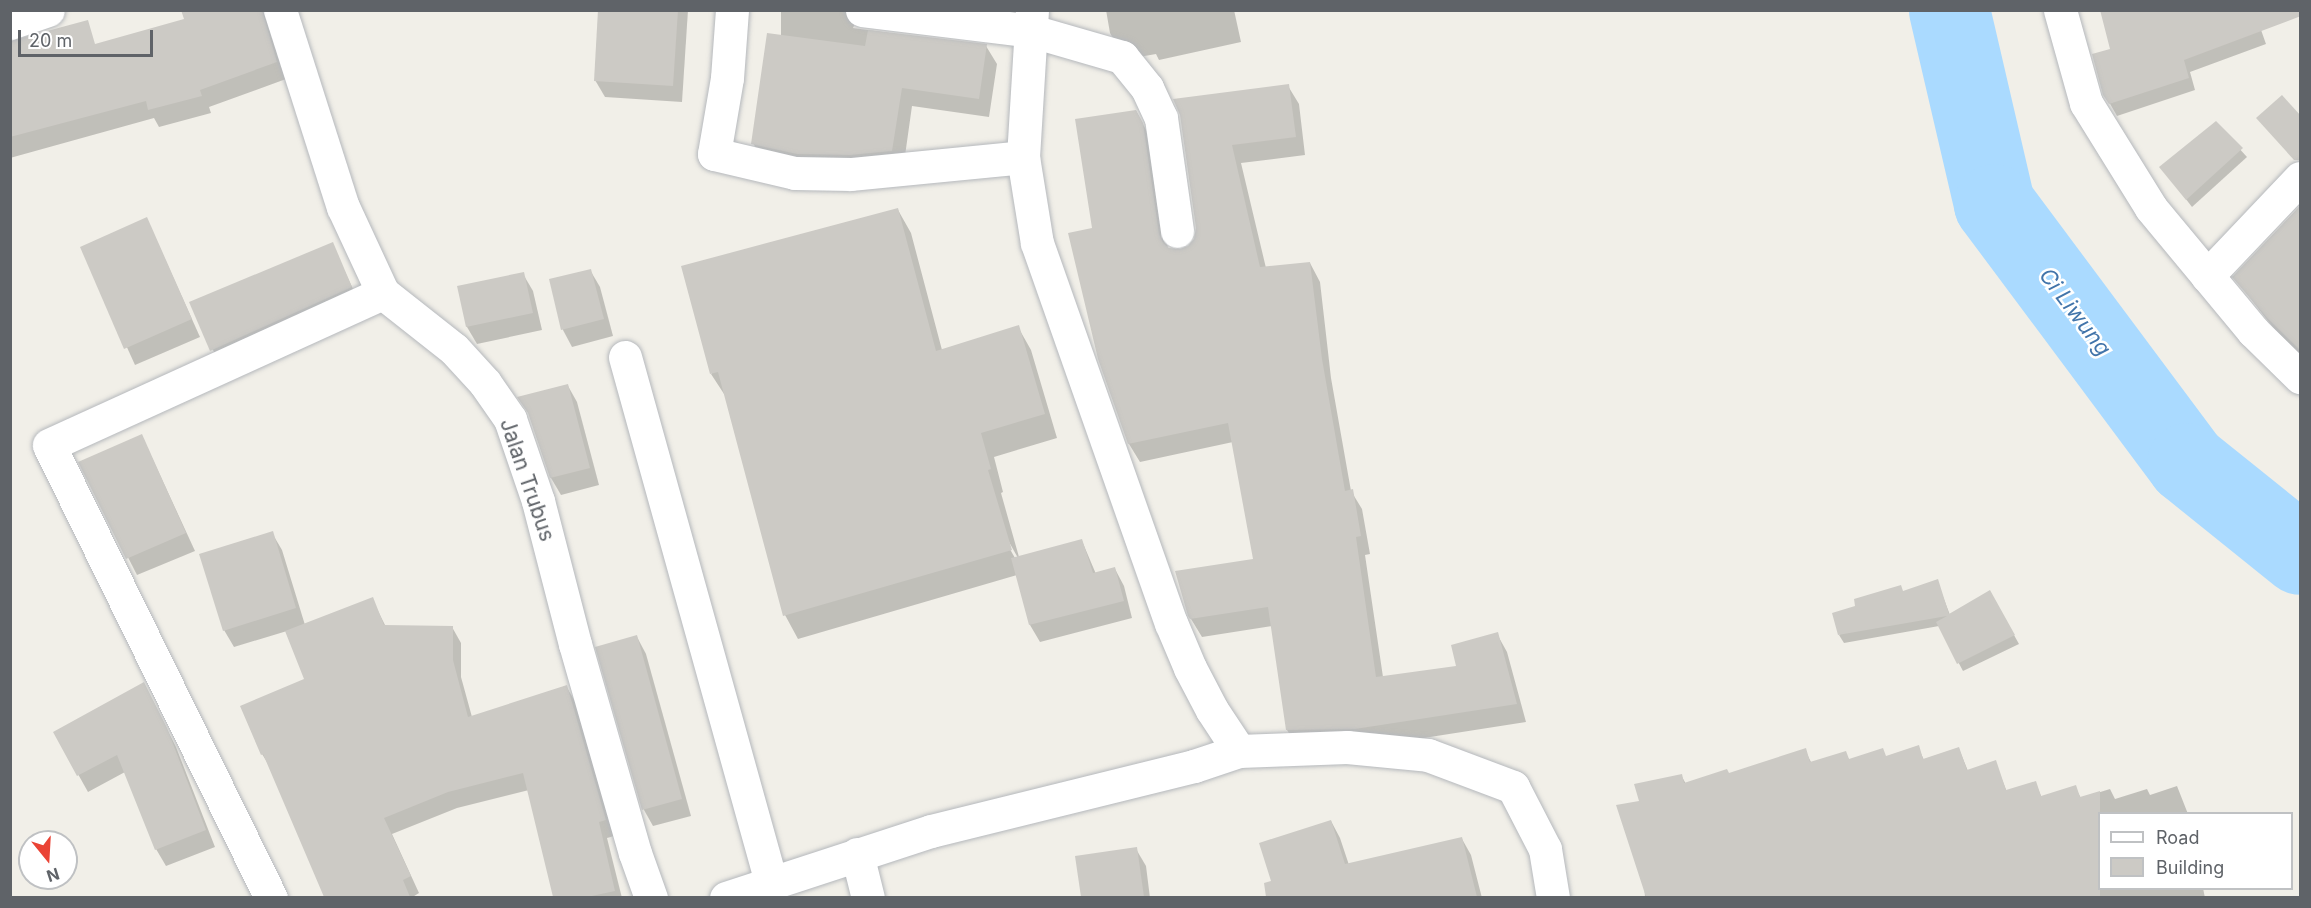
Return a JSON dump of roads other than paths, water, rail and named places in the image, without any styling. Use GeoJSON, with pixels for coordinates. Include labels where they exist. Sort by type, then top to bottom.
{"type":"FeatureCollection","features":[{"type":"Feature","properties":{"kind":"street"},"geometry":{"type":"LineString","coordinates":[[10,23],[48,10]]}},
{"type":"Feature","properties":{"kind":"street","name":"Jalan Trubus"},"geometry":{"type":"LineString","coordinates":[[280,10],[343,207],[383,293],[454,349],[485,382],[510,419],[538,501],[581,666],[635,853],[651,897]]}},
{"type":"Feature","properties":{"kind":"street"},"geometry":{"type":"LineString","coordinates":[[732,10],[727,78],[714,154],[795,173],[851,174],[1023,157]]}},
{"type":"Feature","properties":{"kind":"street"},"geometry":{"type":"LineString","coordinates":[[862,10],[1032,21],[1122,57],[1147,88],[1161,118],[1177,231]]}},
{"type":"Feature","properties":{"kind":"street"},"geometry":{"type":"LineString","coordinates":[[2060,10],[2086,103],[2151,208],[2253,331],[2301,377]]}},
{"type":"Feature","properties":{"kind":"street"},"geometry":{"type":"LineString","coordinates":[[1032,21],[1023,125],[1023,157],[1037,243],[1171,623],[1190,668],[1212,710],[1239,751]]}},
{"type":"Feature","properties":{"kind":"street"},"geometry":{"type":"LineString","coordinates":[[2207,276],[2301,178]]}},
{"type":"Feature","properties":{"kind":"street"},"geometry":{"type":"LineString","coordinates":[[271,897],[49,445],[383,293]]}},
{"type":"Feature","properties":{"kind":"street"},"geometry":{"type":"LineString","coordinates":[[625,357],[771,882]]}},
{"type":"Feature","properties":{"kind":"street"},"geometry":{"type":"LineString","coordinates":[[726,897],[931,831],[1194,766],[1239,751],[1347,747],[1428,755],[1513,788],[1545,849],[1552,897]]}},
{"type":"Feature","properties":{"kind":"street"},"geometry":{"type":"LineString","coordinates":[[857,854],[868,897]]}},
{"type":"Feature","properties":{"kind":"waterway","name":"Ci Liwung"},"geometry":{"type":"LineString","coordinates":[[1949,10],[1994,204],[2187,463],[2300,554]]}}]}
